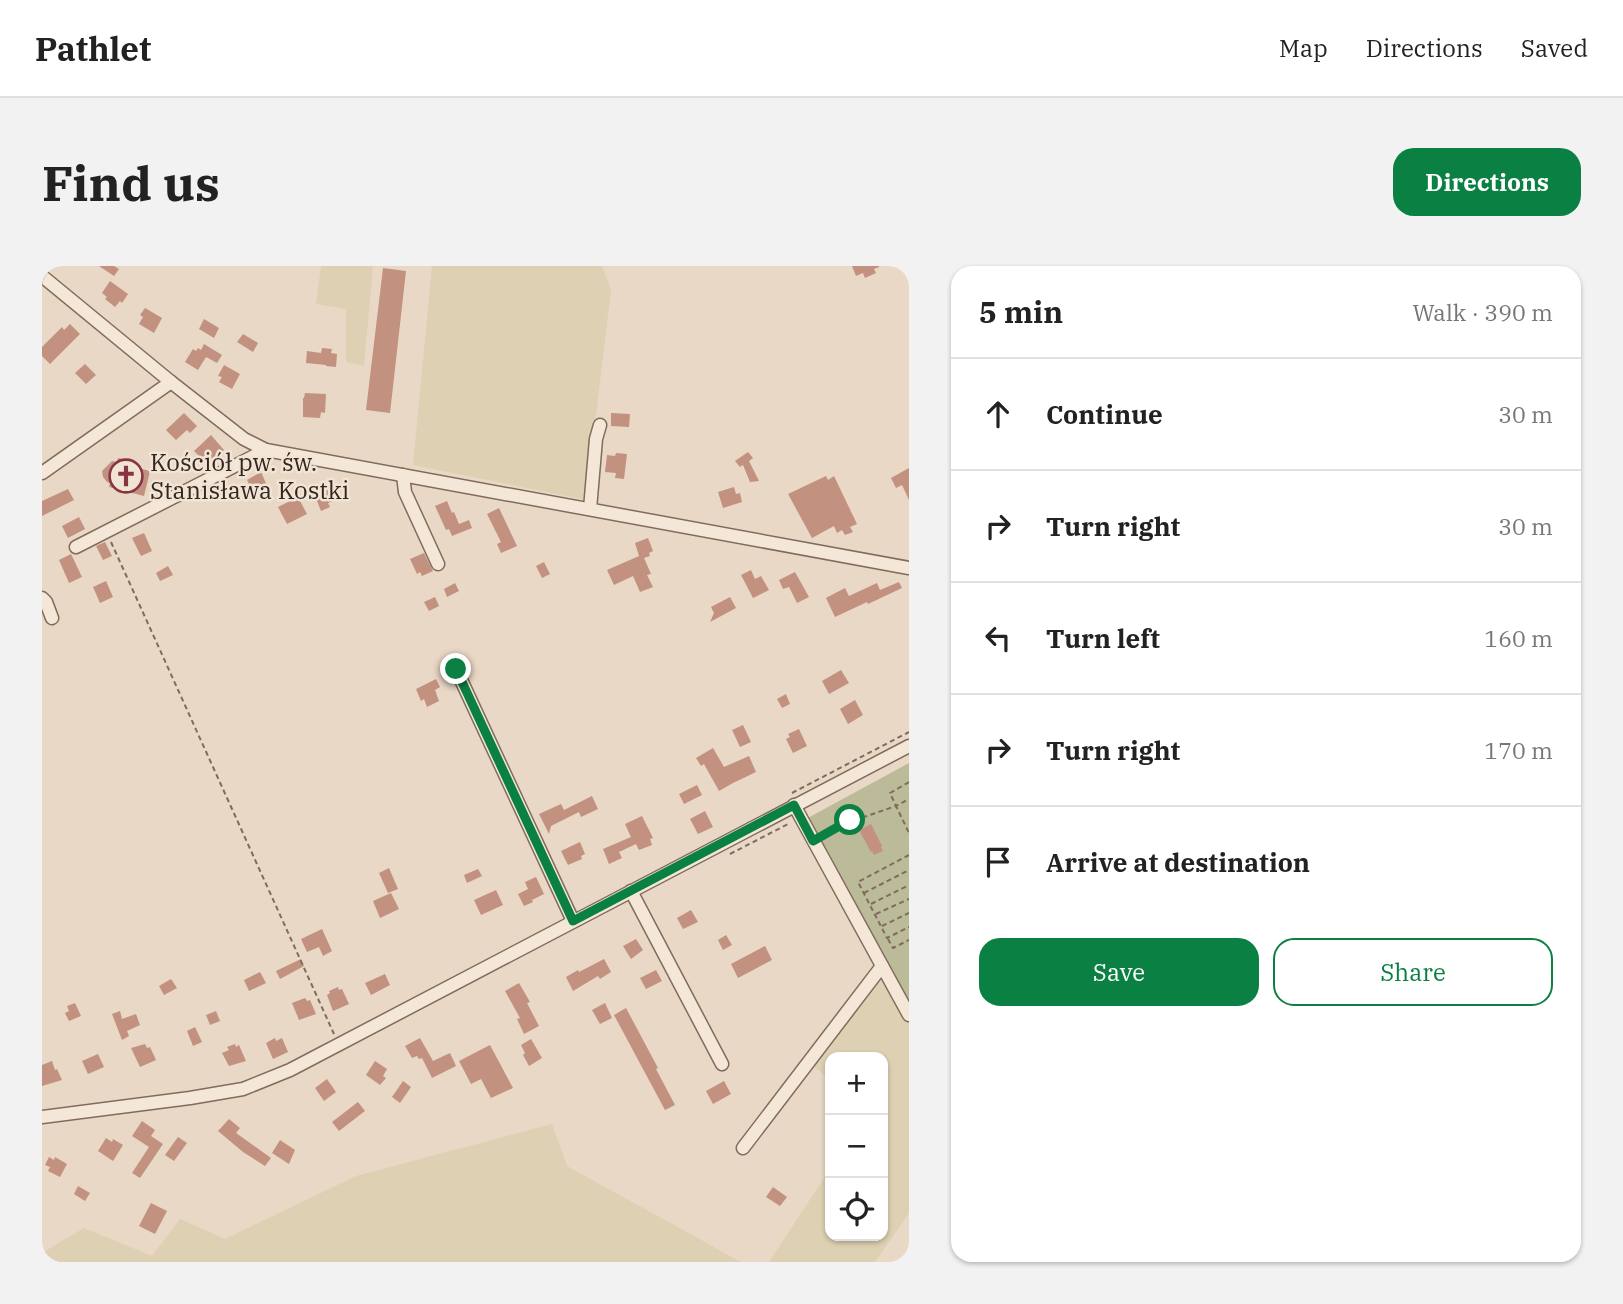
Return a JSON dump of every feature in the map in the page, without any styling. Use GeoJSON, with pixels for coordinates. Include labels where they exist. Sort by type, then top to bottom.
{"type":"FeatureCollection","features":[{"type":"Feature","properties":{"kind":"street"},"geometry":{"type":"LineString","coordinates":[[42,276],[244,439],[266,450],[909,568]]}},
{"type":"Feature","properties":{"kind":"street"},"geometry":{"type":"LineString","coordinates":[[42,473],[171,382]]}},
{"type":"Feature","properties":{"kind":"street"},"geometry":{"type":"LineString","coordinates":[[590,509],[596,439],[600,425]]}},
{"type":"Feature","properties":{"kind":"street"},"geometry":{"type":"LineString","coordinates":[[76,547],[266,450]]}},
{"type":"Feature","properties":{"kind":"street"},"geometry":{"type":"LineString","coordinates":[[403,475],[405,492],[438,564]]}},
{"type":"Feature","properties":{"kind":"street"},"geometry":{"type":"LineString","coordinates":[[42,598],[52,618]]}},
{"type":"Feature","properties":{"kind":"street"},"geometry":{"type":"LineString","coordinates":[[456,669],[573,921]]}},
{"type":"Feature","properties":{"kind":"street"},"geometry":{"type":"LineString","coordinates":[[43,1115],[243,1089],[290,1070],[631,891],[792,799],[840,782],[909,746]]}},
{"type":"Feature","properties":{"kind":"street"},"geometry":{"type":"LineString","coordinates":[[792,799],[909,1015]]}},
{"type":"Feature","properties":{"kind":"street"},"geometry":{"type":"LineString","coordinates":[[631,891],[722,1065]]}},
{"type":"Feature","properties":{"kind":"street"},"geometry":{"type":"LineString","coordinates":[[743,1149],[882,966]]}},
{"type":"Feature","properties":{"kind":"path"},"geometry":{"type":"LineString","coordinates":[[106,531],[332,1030]]}},
{"type":"Feature","properties":{"kind":"path"},"geometry":{"type":"LineString","coordinates":[[792,799],[909,732]]}},
{"type":"Feature","properties":{"kind":"path"},"geometry":{"type":"LineString","coordinates":[[909,782],[890,793],[909,831]]}},
{"type":"Feature","properties":{"kind":"path"},"geometry":{"type":"LineString","coordinates":[[813,841],[850,820],[896,806],[909,799]]}},
{"type":"Feature","properties":{"kind":"path"},"geometry":{"type":"LineString","coordinates":[[909,855],[858,882],[893,948],[909,940]]}},
{"type":"Feature","properties":{"kind":"path"},"geometry":{"type":"LineString","coordinates":[[863,893],[909,870]]}},
{"type":"Feature","properties":{"kind":"path"},"geometry":{"type":"LineString","coordinates":[[870,905],[909,885]]}},
{"type":"Feature","properties":{"kind":"path"},"geometry":{"type":"LineString","coordinates":[[875,915],[909,898]]}},
{"type":"Feature","properties":{"kind":"path"},"geometry":{"type":"LineString","coordinates":[[881,926],[909,913]]}},
{"type":"Feature","properties":{"kind":"path"},"geometry":{"type":"LineString","coordinates":[[887,938],[909,927]]}},
{"type":"Feature","properties":{"kind":"shaded area"},"geometry":{"type":"Polygon","coordinates":[[[321,266],[373,266],[364,366],[346,362],[346,309],[316,304],[321,266]]]}},
{"type":"Feature","properties":{"kind":"shaded area"},"geometry":{"type":"Polygon","coordinates":[[[432,266],[602,266],[611,289],[586,500],[413,465],[432,266]]]}},
{"type":"Feature","properties":{"kind":"shaded area"},"geometry":{"type":"Polygon","coordinates":[[[882,973],[909,1023],[909,1213],[875,1262],[769,1262],[825,1177],[825,1241],[888,1241],[888,1052],[825,1052],[825,1075],[813,1066],[882,973]]]}},
{"type":"Feature","properties":{"kind":"shaded area"},"geometry":{"type":"Polygon","coordinates":[[[552,1124],[567,1166],[741,1262],[42,1262],[42,1253],[84,1228],[152,1256],[180,1219],[225,1239],[356,1176],[552,1124]]]}},
{"type":"Feature","properties":{"kind":"green space"},"geometry":{"type":"Polygon","coordinates":[[[909,763],[909,1005],[806,819],[909,763]]]}},
{"type":"Feature","properties":{"kind":"building"},"geometry":{"type":"Polygon","coordinates":[[[99,266],[114,266],[119,269],[114,276],[99,266]]]}},
{"type":"Feature","properties":{"kind":"building"},"geometry":{"type":"Polygon","coordinates":[[[852,266],[879,267],[874,269],[876,273],[865,278],[863,273],[856,276],[852,266]]]}},
{"type":"Feature","properties":{"kind":"building"},"geometry":{"type":"Polygon","coordinates":[[[383,268],[406,271],[390,413],[366,410],[383,268]]]}},
{"type":"Feature","properties":{"kind":"building"},"geometry":{"type":"Polygon","coordinates":[[[110,281],[128,294],[122,303],[120,301],[115,307],[102,293],[110,281]]]}},
{"type":"Feature","properties":{"kind":"building"},"geometry":{"type":"Polygon","coordinates":[[[145,308],[162,318],[154,333],[139,324],[143,317],[140,315],[145,308]]]}},
{"type":"Feature","properties":{"kind":"building"},"geometry":{"type":"Polygon","coordinates":[[[204,319],[219,328],[214,338],[199,329],[204,319]]]}},
{"type":"Feature","properties":{"kind":"building"},"geometry":{"type":"Polygon","coordinates":[[[70,324],[80,334],[50,364],[42,356],[42,347],[62,327],[64,330],[70,324]]]}},
{"type":"Feature","properties":{"kind":"building"},"geometry":{"type":"Polygon","coordinates":[[[243,334],[258,343],[253,352],[237,342],[243,334]]]}},
{"type":"Feature","properties":{"kind":"building"},"geometry":{"type":"Polygon","coordinates":[[[204,344],[222,355],[217,363],[206,357],[198,370],[185,362],[193,349],[201,350],[204,344]]]}},
{"type":"Feature","properties":{"kind":"building"},"geometry":{"type":"Polygon","coordinates":[[[322,348],[332,349],[331,353],[337,354],[336,367],[306,363],[307,351],[321,353],[322,348]]]}},
{"type":"Feature","properties":{"kind":"building"},"geometry":{"type":"Polygon","coordinates":[[[85,364],[96,375],[86,384],[75,373],[85,364]]]}},
{"type":"Feature","properties":{"kind":"building"},"geometry":{"type":"Polygon","coordinates":[[[224,365],[240,374],[232,389],[219,382],[222,377],[218,376],[224,365]]]}},
{"type":"Feature","properties":{"kind":"building"},"geometry":{"type":"Polygon","coordinates":[[[305,393],[326,394],[325,413],[321,412],[320,418],[303,417],[305,393]]]}},
{"type":"Feature","properties":{"kind":"building"},"geometry":{"type":"Polygon","coordinates":[[[184,413],[197,426],[190,433],[187,430],[176,440],[166,430],[184,413]]]}},
{"type":"Feature","properties":{"kind":"building"},"geometry":{"type":"Polygon","coordinates":[[[611,413],[630,414],[629,427],[611,426],[611,413]]]}},
{"type":"Feature","properties":{"kind":"building"},"geometry":{"type":"Polygon","coordinates":[[[211,435],[224,450],[208,465],[194,451],[211,435]]]}},
{"type":"Feature","properties":{"kind":"building"},"geometry":{"type":"Polygon","coordinates":[[[748,452],[753,458],[749,461],[759,481],[750,482],[743,465],[740,467],[735,461],[748,452]]]}},
{"type":"Feature","properties":{"kind":"building"},"geometry":{"type":"Polygon","coordinates":[[[616,453],[627,454],[624,479],[615,478],[616,473],[605,472],[607,455],[615,456],[616,453]]]}},
{"type":"Feature","properties":{"kind":"building","name":"Kościół pw. św. Stanisława Kostki"},"geometry":{"type":"Polygon","coordinates":[[[118,458],[127,460],[126,465],[150,471],[144,496],[109,487],[110,483],[103,477],[102,471],[112,461],[117,462],[118,458]]]}},
{"type":"Feature","properties":{"kind":"building"},"geometry":{"type":"Polygon","coordinates":[[[909,468],[909,500],[902,485],[896,488],[891,478],[909,468]]]}},
{"type":"Feature","properties":{"kind":"building"},"geometry":{"type":"Polygon","coordinates":[[[261,472],[268,488],[250,494],[246,486],[249,484],[247,480],[261,472]]]}},
{"type":"Feature","properties":{"kind":"building"},"geometry":{"type":"Polygon","coordinates":[[[826,476],[828,480],[834,476],[857,524],[850,527],[853,532],[845,535],[842,530],[837,533],[834,526],[812,538],[788,494],[826,476]]]}},
{"type":"Feature","properties":{"kind":"building"},"geometry":{"type":"Polygon","coordinates":[[[333,487],[339,499],[328,503],[330,507],[321,511],[315,496],[333,487]]]}},
{"type":"Feature","properties":{"kind":"building"},"geometry":{"type":"Polygon","coordinates":[[[734,487],[736,494],[740,493],[742,502],[723,508],[718,492],[734,487]]]}},
{"type":"Feature","properties":{"kind":"building"},"geometry":{"type":"Polygon","coordinates":[[[68,489],[74,500],[42,516],[42,501],[68,489]]]}},
{"type":"Feature","properties":{"kind":"building"},"geometry":{"type":"Polygon","coordinates":[[[298,497],[307,514],[287,524],[278,507],[298,497]]]}},
{"type":"Feature","properties":{"kind":"building"},"geometry":{"type":"Polygon","coordinates":[[[447,501],[459,524],[469,520],[472,528],[452,536],[449,529],[446,530],[435,506],[447,501]]]}},
{"type":"Feature","properties":{"kind":"building"},"geometry":{"type":"Polygon","coordinates":[[[499,508],[517,546],[501,553],[497,544],[501,542],[487,514],[499,508]]]}},
{"type":"Feature","properties":{"kind":"building"},"geometry":{"type":"Polygon","coordinates":[[[79,517],[85,529],[68,538],[62,526],[79,517]]]}},
{"type":"Feature","properties":{"kind":"building"},"geometry":{"type":"Polygon","coordinates":[[[144,533],[152,551],[141,556],[132,538],[144,533]]]}},
{"type":"Feature","properties":{"kind":"building"},"geometry":{"type":"Polygon","coordinates":[[[648,538],[653,551],[649,553],[650,556],[644,558],[651,574],[647,575],[653,587],[640,592],[633,576],[614,585],[607,570],[639,556],[635,543],[648,538]]]}},
{"type":"Feature","properties":{"kind":"building"},"geometry":{"type":"Polygon","coordinates":[[[105,542],[112,556],[103,560],[96,546],[105,542]]]}},
{"type":"Feature","properties":{"kind":"building"},"geometry":{"type":"Polygon","coordinates":[[[424,553],[433,571],[422,576],[420,572],[417,574],[410,559],[424,553]]]}},
{"type":"Feature","properties":{"kind":"building"},"geometry":{"type":"Polygon","coordinates":[[[71,554],[82,577],[69,583],[59,560],[71,554]]]}},
{"type":"Feature","properties":{"kind":"building"},"geometry":{"type":"Polygon","coordinates":[[[544,562],[550,574],[542,578],[536,566],[544,562]]]}},
{"type":"Feature","properties":{"kind":"building"},"geometry":{"type":"Polygon","coordinates":[[[168,566],[173,575],[160,581],[156,573],[168,566]]]}},
{"type":"Feature","properties":{"kind":"building"},"geometry":{"type":"Polygon","coordinates":[[[751,570],[755,579],[761,576],[769,590],[753,598],[741,575],[751,570]]]}},
{"type":"Feature","properties":{"kind":"building"},"geometry":{"type":"Polygon","coordinates":[[[795,572],[809,597],[797,603],[789,587],[783,589],[779,580],[795,572]]]}},
{"type":"Feature","properties":{"kind":"building"},"geometry":{"type":"Polygon","coordinates":[[[106,581],[113,597],[100,603],[93,587],[106,581]]]}},
{"type":"Feature","properties":{"kind":"building"},"geometry":{"type":"Polygon","coordinates":[[[899,582],[902,588],[835,617],[826,598],[845,588],[849,596],[877,583],[880,590],[899,582]]]}},
{"type":"Feature","properties":{"kind":"building"},"geometry":{"type":"Polygon","coordinates":[[[455,583],[459,591],[447,597],[444,589],[455,583]]]}},
{"type":"Feature","properties":{"kind":"building"},"geometry":{"type":"Polygon","coordinates":[[[435,597],[439,606],[429,611],[424,602],[435,597]]]}},
{"type":"Feature","properties":{"kind":"building"},"geometry":{"type":"Polygon","coordinates":[[[730,597],[736,608],[710,622],[714,613],[711,607],[730,597]]]}},
{"type":"Feature","properties":{"kind":"building"},"geometry":{"type":"Polygon","coordinates":[[[841,670],[849,683],[829,694],[822,681],[841,670]]]}},
{"type":"Feature","properties":{"kind":"building"},"geometry":{"type":"Polygon","coordinates":[[[436,679],[440,687],[435,690],[439,701],[427,707],[416,689],[436,679]]]}},
{"type":"Feature","properties":{"kind":"building"},"geometry":{"type":"Polygon","coordinates":[[[786,694],[790,704],[782,708],[777,699],[786,694]]]}},
{"type":"Feature","properties":{"kind":"building"},"geometry":{"type":"Polygon","coordinates":[[[855,700],[863,715],[848,724],[840,709],[855,700]]]}},
{"type":"Feature","properties":{"kind":"building"},"geometry":{"type":"Polygon","coordinates":[[[743,725],[751,742],[740,747],[732,730],[743,725]]]}},
{"type":"Feature","properties":{"kind":"building"},"geometry":{"type":"Polygon","coordinates":[[[799,729],[807,746],[793,753],[786,739],[790,737],[788,734],[799,729]]]}},
{"type":"Feature","properties":{"kind":"building"},"geometry":{"type":"Polygon","coordinates":[[[713,748],[724,767],[749,756],[756,772],[719,791],[704,764],[701,766],[696,758],[713,748]]]}},
{"type":"Feature","properties":{"kind":"building"},"geometry":{"type":"Polygon","coordinates":[[[697,785],[702,795],[684,804],[679,794],[697,785]]]}},
{"type":"Feature","properties":{"kind":"building"},"geometry":{"type":"Polygon","coordinates":[[[592,796],[598,809],[581,817],[579,812],[551,826],[549,834],[539,814],[561,804],[564,810],[592,796]]]}},
{"type":"Feature","properties":{"kind":"building"},"geometry":{"type":"Polygon","coordinates":[[[705,811],[713,827],[698,834],[690,819],[705,811]]]}},
{"type":"Feature","properties":{"kind":"building"},"geometry":{"type":"Polygon","coordinates":[[[642,816],[653,838],[650,839],[652,845],[639,850],[636,844],[619,852],[622,858],[609,864],[603,849],[631,837],[625,824],[642,816]]]}},
{"type":"Feature","properties":{"kind":"building"},"geometry":{"type":"Polygon","coordinates":[[[871,824],[883,851],[874,855],[859,830],[871,824]]]}},
{"type":"Feature","properties":{"kind":"building"},"geometry":{"type":"Polygon","coordinates":[[[580,842],[585,854],[581,856],[582,859],[568,865],[561,851],[580,842]]]}},
{"type":"Feature","properties":{"kind":"building"},"geometry":{"type":"Polygon","coordinates":[[[389,868],[398,889],[388,893],[379,873],[389,868]]]}},
{"type":"Feature","properties":{"kind":"building"},"geometry":{"type":"Polygon","coordinates":[[[478,869],[482,876],[467,883],[464,875],[478,869]]]}},
{"type":"Feature","properties":{"kind":"building"},"geometry":{"type":"Polygon","coordinates":[[[536,877],[544,894],[524,906],[518,894],[528,889],[525,882],[536,877]]]}},
{"type":"Feature","properties":{"kind":"building"},"geometry":{"type":"Polygon","coordinates":[[[496,890],[503,905],[481,915],[474,900],[496,890]]]}},
{"type":"Feature","properties":{"kind":"building"},"geometry":{"type":"Polygon","coordinates":[[[391,893],[399,909],[380,918],[373,901],[391,893]]]}},
{"type":"Feature","properties":{"kind":"building"},"geometry":{"type":"Polygon","coordinates":[[[691,910],[698,922],[683,929],[677,918],[691,910]]]}},
{"type":"Feature","properties":{"kind":"building"},"geometry":{"type":"Polygon","coordinates":[[[322,929],[332,951],[323,956],[319,947],[307,952],[301,939],[322,929]]]}},
{"type":"Feature","properties":{"kind":"building"},"geometry":{"type":"Polygon","coordinates":[[[726,935],[732,945],[723,950],[718,940],[726,935]]]}},
{"type":"Feature","properties":{"kind":"building"},"geometry":{"type":"Polygon","coordinates":[[[636,939],[643,950],[631,959],[623,946],[636,939]]]}},
{"type":"Feature","properties":{"kind":"building"},"geometry":{"type":"Polygon","coordinates":[[[765,946],[772,960],[738,978],[731,964],[765,946]]]}},
{"type":"Feature","properties":{"kind":"building"},"geometry":{"type":"Polygon","coordinates":[[[301,959],[304,966],[280,979],[276,971],[301,959]]]}},
{"type":"Feature","properties":{"kind":"building"},"geometry":{"type":"Polygon","coordinates":[[[604,959],[611,972],[600,979],[598,976],[573,991],[566,977],[604,959]]]}},
{"type":"Feature","properties":{"kind":"building"},"geometry":{"type":"Polygon","coordinates":[[[656,970],[662,981],[646,989],[640,978],[656,970]]]}},
{"type":"Feature","properties":{"kind":"building"},"geometry":{"type":"Polygon","coordinates":[[[260,972],[266,983],[249,991],[244,980],[260,972]]]}},
{"type":"Feature","properties":{"kind":"building"},"geometry":{"type":"Polygon","coordinates":[[[385,974],[390,985],[371,995],[365,983],[385,974]]]}},
{"type":"Feature","properties":{"kind":"building"},"geometry":{"type":"Polygon","coordinates":[[[171,979],[177,988],[164,995],[159,986],[171,979]]]}},
{"type":"Feature","properties":{"kind":"building"},"geometry":{"type":"Polygon","coordinates":[[[519,983],[539,1026],[524,1034],[517,1019],[520,1018],[505,991],[519,983]]]}},
{"type":"Feature","properties":{"kind":"building"},"geometry":{"type":"Polygon","coordinates":[[[338,987],[339,990],[342,989],[349,1004],[333,1011],[327,995],[338,987]]]}},
{"type":"Feature","properties":{"kind":"building"},"geometry":{"type":"Polygon","coordinates":[[[305,998],[310,1000],[316,1014],[299,1020],[292,1003],[305,998]]]}},
{"type":"Feature","properties":{"kind":"building"},"geometry":{"type":"Polygon","coordinates":[[[75,1003],[81,1016],[69,1021],[65,1013],[69,1011],[67,1006],[75,1003]]]}},
{"type":"Feature","properties":{"kind":"building"},"geometry":{"type":"Polygon","coordinates":[[[605,1003],[612,1018],[600,1024],[592,1010],[605,1003]]]}},
{"type":"Feature","properties":{"kind":"building"},"geometry":{"type":"Polygon","coordinates":[[[626,1008],[675,1105],[665,1110],[614,1015],[626,1008]]]}},
{"type":"Feature","properties":{"kind":"building"},"geometry":{"type":"Polygon","coordinates":[[[120,1011],[122,1019],[136,1014],[140,1025],[127,1031],[129,1036],[122,1040],[112,1014],[120,1011]]]}},
{"type":"Feature","properties":{"kind":"building"},"geometry":{"type":"Polygon","coordinates":[[[216,1011],[220,1021],[210,1025],[206,1015],[216,1011]]]}},
{"type":"Feature","properties":{"kind":"building"},"geometry":{"type":"Polygon","coordinates":[[[195,1027],[202,1042],[193,1046],[187,1031],[195,1027]]]}},
{"type":"Feature","properties":{"kind":"building"},"geometry":{"type":"Polygon","coordinates":[[[275,1038],[276,1041],[282,1038],[288,1052],[273,1059],[266,1043],[275,1038]]]}},
{"type":"Feature","properties":{"kind":"building"},"geometry":{"type":"Polygon","coordinates":[[[420,1038],[433,1061],[450,1053],[456,1066],[432,1078],[422,1058],[412,1058],[405,1046],[420,1038]]]}},
{"type":"Feature","properties":{"kind":"building"},"geometry":{"type":"Polygon","coordinates":[[[531,1039],[542,1058],[529,1066],[521,1045],[531,1039]]]}},
{"type":"Feature","properties":{"kind":"building"},"geometry":{"type":"Polygon","coordinates":[[[145,1044],[147,1048],[150,1047],[156,1060],[140,1067],[131,1048],[145,1044]]]}},
{"type":"Feature","properties":{"kind":"building"},"geometry":{"type":"Polygon","coordinates":[[[235,1044],[236,1047],[239,1045],[246,1061],[229,1066],[222,1053],[235,1044]]]}},
{"type":"Feature","properties":{"kind":"building"},"geometry":{"type":"Polygon","coordinates":[[[490,1045],[513,1088],[491,1098],[481,1079],[471,1084],[459,1061],[490,1045]]]}},
{"type":"Feature","properties":{"kind":"building"},"geometry":{"type":"Polygon","coordinates":[[[98,1054],[104,1067],[88,1074],[82,1061],[98,1054]]]}},
{"type":"Feature","properties":{"kind":"building"},"geometry":{"type":"Polygon","coordinates":[[[52,1061],[62,1080],[42,1086],[42,1065],[52,1061]]]}},
{"type":"Feature","properties":{"kind":"building"},"geometry":{"type":"Polygon","coordinates":[[[375,1061],[387,1069],[383,1076],[386,1078],[380,1085],[366,1075],[375,1061]]]}},
{"type":"Feature","properties":{"kind":"building"},"geometry":{"type":"Polygon","coordinates":[[[327,1079],[336,1092],[324,1101],[315,1088],[327,1079]]]}},
{"type":"Feature","properties":{"kind":"building"},"geometry":{"type":"Polygon","coordinates":[[[403,1081],[411,1087],[400,1103],[392,1097],[403,1081]]]}},
{"type":"Feature","properties":{"kind":"building"},"geometry":{"type":"Polygon","coordinates":[[[724,1081],[731,1094],[713,1104],[706,1091],[724,1081]]]}},
{"type":"Feature","properties":{"kind":"building"},"geometry":{"type":"Polygon","coordinates":[[[358,1102],[365,1111],[339,1131],[332,1122],[358,1102]]]}},
{"type":"Feature","properties":{"kind":"building"},"geometry":{"type":"Polygon","coordinates":[[[229,1119],[240,1128],[236,1133],[271,1158],[265,1166],[218,1131],[229,1119]]]}},
{"type":"Feature","properties":{"kind":"building"},"geometry":{"type":"Polygon","coordinates":[[[142,1121],[155,1130],[151,1136],[163,1144],[140,1178],[132,1173],[149,1147],[132,1136],[142,1121]]]}},
{"type":"Feature","properties":{"kind":"building"},"geometry":{"type":"Polygon","coordinates":[[[178,1137],[187,1143],[174,1161],[165,1155],[178,1137]]]}},
{"type":"Feature","properties":{"kind":"building"},"geometry":{"type":"Polygon","coordinates":[[[106,1138],[123,1145],[113,1161],[98,1151],[106,1138]]]}},
{"type":"Feature","properties":{"kind":"building"},"geometry":{"type":"Polygon","coordinates":[[[280,1140],[295,1150],[289,1164],[272,1153],[280,1140]]]}},
{"type":"Feature","properties":{"kind":"building"},"geometry":{"type":"Polygon","coordinates":[[[49,1157],[54,1160],[55,1157],[67,1164],[60,1177],[48,1171],[50,1167],[45,1165],[49,1157]]]}},
{"type":"Feature","properties":{"kind":"building"},"geometry":{"type":"Polygon","coordinates":[[[78,1186],[90,1193],[85,1201],[74,1194],[78,1186]]]}},
{"type":"Feature","properties":{"kind":"building"},"geometry":{"type":"Polygon","coordinates":[[[773,1187],[787,1197],[780,1206],[766,1197],[773,1187]]]}},
{"type":"Feature","properties":{"kind":"building"},"geometry":{"type":"Polygon","coordinates":[[[151,1203],[167,1211],[155,1234],[139,1226],[151,1203]]]}},
{"type":"Feature","properties":{"kind":"place","name":"Kościół pw. św. Stanisława Kostki"},"geometry":{"type":"Point","coordinates":[126,476]}},
{"type":"Feature","properties":{"kind":"route"},"geometry":{"type":"LineString","coordinates":[[456,669],[573,921],[794,805],[813,841],[850,820]]}}]}
